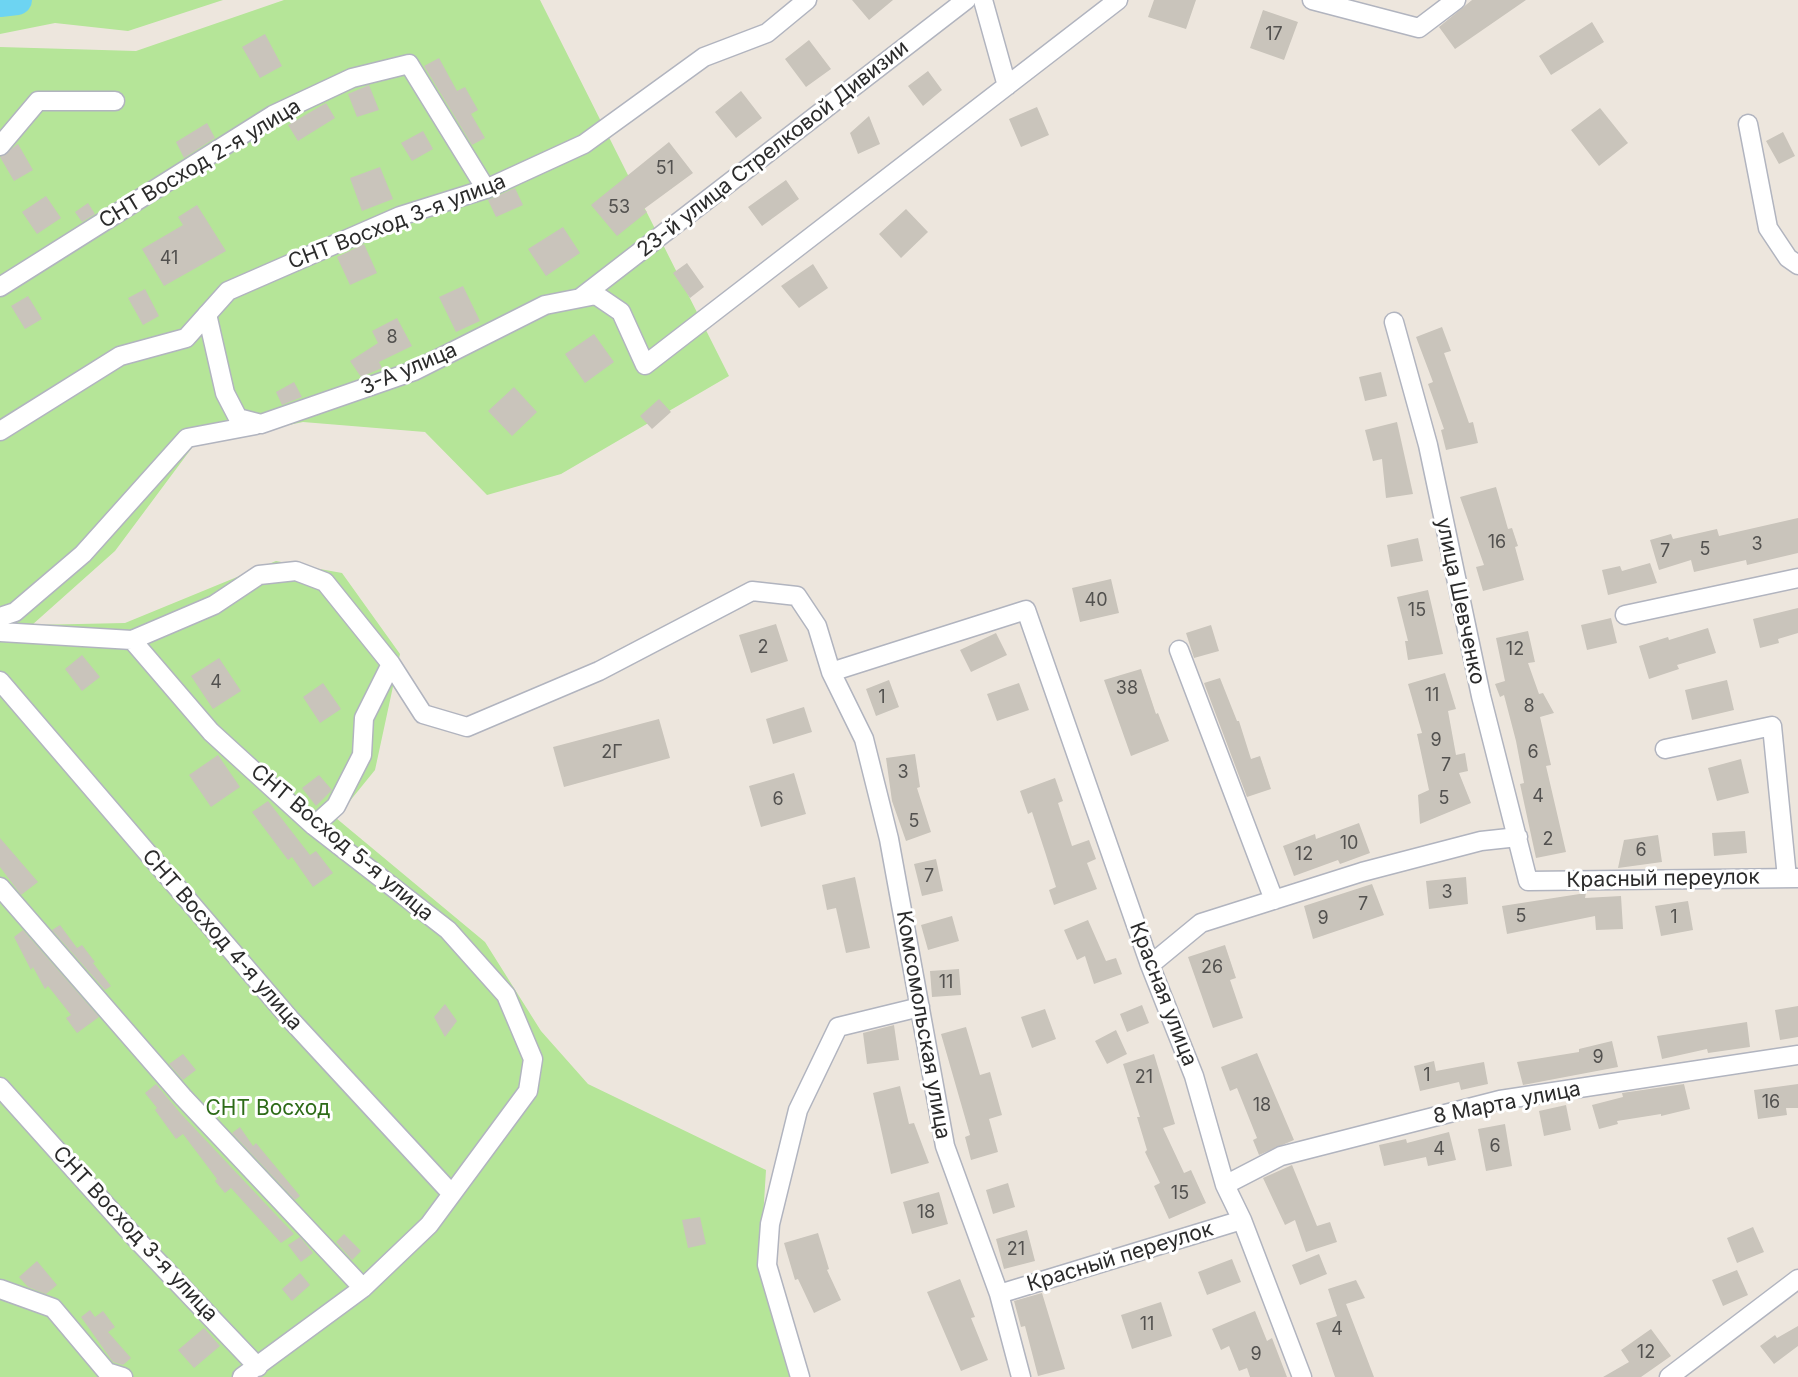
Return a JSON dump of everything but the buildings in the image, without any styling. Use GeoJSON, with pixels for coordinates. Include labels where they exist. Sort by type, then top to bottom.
{"type":"FeatureCollection","features":[{"type":"Feature","properties":{"kind":"street","name":"СНТ Восход 3-я улица"},"geometry":{"type":"LineString","coordinates":[[0,431],[120,356],[186,338],[228,291],[400,216],[486,189],[584,144],[704,57],[767,33],[807,0]]}},
{"type":"Feature","properties":{"kind":"street","name":"23-й улица Стрелковой Дивизии"},"geometry":{"type":"LineString","coordinates":[[579,298],[966,0]]}},
{"type":"Feature","properties":{"kind":"street"},"geometry":{"type":"LineString","coordinates":[[983,0],[1007,86],[1118,0]]}},
{"type":"Feature","properties":{"kind":"street"},"geometry":{"type":"LineString","coordinates":[[1312,0],[1419,28],[1456,0]]}},
{"type":"Feature","properties":{"kind":"street","name":"СНТ Восход 2-я улица"},"geometry":{"type":"LineString","coordinates":[[0,287],[273,115],[352,78],[409,64],[486,189]]}},
{"type":"Feature","properties":{"kind":"street","name":"3-А улица"},"geometry":{"type":"LineString","coordinates":[[0,617],[15,612],[83,554],[187,438],[261,424],[414,371],[545,305],[596,295],[621,312],[645,365],[1007,86]]}},
{"type":"Feature","properties":{"kind":"street"},"geometry":{"type":"LineString","coordinates":[[0,146],[38,101],[115,101]]}},
{"type":"Feature","properties":{"kind":"street"},"geometry":{"type":"LineString","coordinates":[[1748,124],[1768,228],[1788,258],[1798,265]]}},
{"type":"Feature","properties":{"kind":"street"},"geometry":{"type":"LineString","coordinates":[[207,314],[230,401],[238,418],[261,424]]}},
{"type":"Feature","properties":{"kind":"street","name":"улица Шевченко"},"geometry":{"type":"LineString","coordinates":[[1394,322],[1428,445],[1481,696],[1528,881]]}},
{"type":"Feature","properties":{"kind":"street","name":"Комсомольская улица"},"geometry":{"type":"LineString","coordinates":[[132,640],[214,605],[259,575],[296,571],[325,582],[391,664],[423,714],[467,727],[599,671],[752,591],[797,596],[817,626],[831,672],[864,740],[890,839],[945,1146],[999,1294],[1021,1377]]}},
{"type":"Feature","properties":{"kind":"street"},"geometry":{"type":"LineString","coordinates":[[1625,615],[1798,578]]}},
{"type":"Feature","properties":{"kind":"street","name":"Красная улица"},"geometry":{"type":"LineString","coordinates":[[831,672],[1026,610],[1150,965],[1194,1076],[1225,1185],[1242,1220],[1302,1377]]}},
{"type":"Feature","properties":{"kind":"street"},"geometry":{"type":"LineString","coordinates":[[0,632],[132,640]]}},
{"type":"Feature","properties":{"kind":"street","name":"СНТ Восход 5-я улица"},"geometry":{"type":"LineString","coordinates":[[132,640],[211,732],[314,826],[448,930],[506,995],[533,1059],[528,1091],[451,1193]]}},
{"type":"Feature","properties":{"kind":"street"},"geometry":{"type":"LineString","coordinates":[[1179,650],[1274,900]]}},
{"type":"Feature","properties":{"kind":"street"},"geometry":{"type":"LineString","coordinates":[[314,826],[336,807],[362,754],[364,718],[391,664]]}},
{"type":"Feature","properties":{"kind":"street","name":"СНТ Восход 4-я улица"},"geometry":{"type":"LineString","coordinates":[[0,681],[291,1020],[451,1193]]}},
{"type":"Feature","properties":{"kind":"street"},"geometry":{"type":"LineString","coordinates":[[1665,749],[1772,726],[1793,878]]}},
{"type":"Feature","properties":{"kind":"street"},"geometry":{"type":"LineString","coordinates":[[1150,965],[1201,923],[1362,872],[1481,841],[1518,837]]}},
{"type":"Feature","properties":{"kind":"street","name":"Красный переулок"},"geometry":{"type":"LineString","coordinates":[[1528,881],[1793,878]]}},
{"type":"Feature","properties":{"kind":"street"},"geometry":{"type":"LineString","coordinates":[[0,887],[183,1097],[363,1288]]}},
{"type":"Feature","properties":{"kind":"street"},"geometry":{"type":"LineString","coordinates":[[800,1377],[767,1265],[770,1224],[798,1110],[838,1027],[920,1007]]}},
{"type":"Feature","properties":{"kind":"street","name":"8 Марта улица"},"geometry":{"type":"LineString","coordinates":[[1225,1185],[1281,1156],[1500,1101],[1798,1055]]}},
{"type":"Feature","properties":{"kind":"street","name":"СНТ Восход 3-я улица"},"geometry":{"type":"LineString","coordinates":[[0,1087],[140,1243],[250,1372]]}},
{"type":"Feature","properties":{"kind":"street"},"geometry":{"type":"LineString","coordinates":[[250,1372],[363,1288],[429,1225],[451,1193]]}},
{"type":"Feature","properties":{"kind":"street","name":"Красный переулок"},"geometry":{"type":"LineString","coordinates":[[999,1294],[1242,1220]]}},
{"type":"Feature","properties":{"kind":"street"},"geometry":{"type":"LineString","coordinates":[[1677,1375],[1798,1279]]}},
{"type":"Feature","properties":{"kind":"street"},"geometry":{"type":"LineString","coordinates":[[0,1289],[53,1308],[107,1372],[123,1377]]}},
{"type":"Feature","properties":{"kind":"green space"},"geometry":{"type":"Polygon","coordinates":[[[0,0],[223,0],[128,31],[55,23],[0,34],[0,0]]]}},
{"type":"Feature","properties":{"kind":"green space","name":"СНТ Восход"},"geometry":{"type":"Polygon","coordinates":[[[284,0],[540,0],[729,376],[561,474],[487,495],[425,432],[303,422],[194,445],[115,551],[32,625],[125,623],[276,561],[342,573],[400,654],[375,770],[336,818],[485,942],[541,1031],[588,1084],[766,1170],[760,1267],[791,1377],[0,1377],[0,47],[136,51],[284,0]]]}},
{"type":"Feature","properties":{"kind":"waterway"},"geometry":{"type":"LineString","coordinates":[[0,2],[17,0]]}}]}
